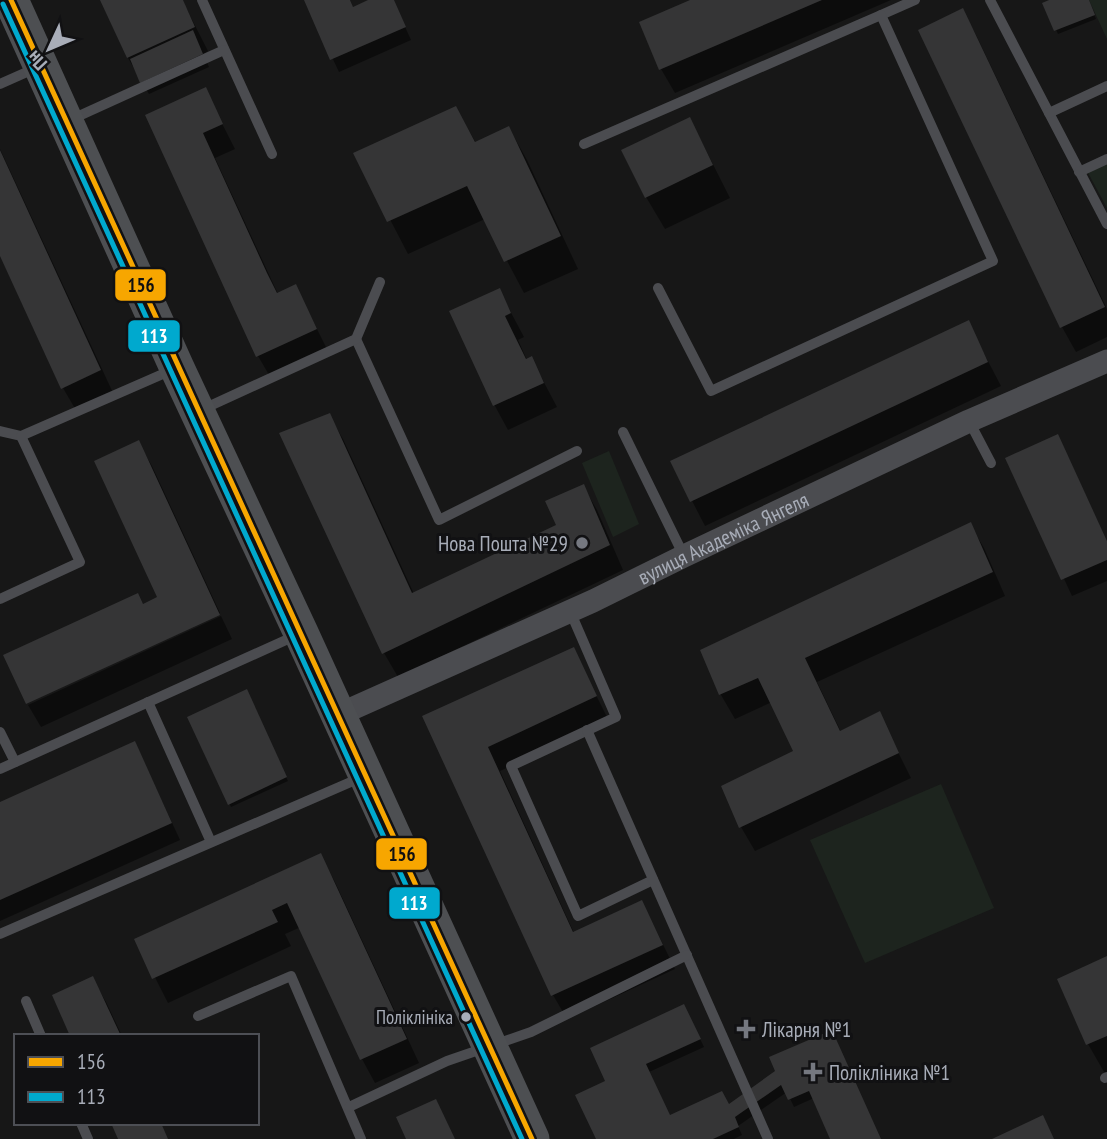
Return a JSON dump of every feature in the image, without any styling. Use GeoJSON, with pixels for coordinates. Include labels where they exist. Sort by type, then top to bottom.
{"type":"FeatureCollection","features":[{"type":"Feature","properties":{"kind":"main road"},"geometry":{"type":"LineString","coordinates":[[11,0],[177,368],[532,1139]]}},
{"type":"Feature","properties":{"kind":"street","name":"вулиця Академіка Янгеля"},"geometry":{"type":"LineString","coordinates":[[338,715],[570,611],[969,421],[1107,361]]}},
{"type":"Feature","properties":{"kind":"lane"},"geometry":{"type":"LineString","coordinates":[[202,0],[272,154]]}},
{"type":"Feature","properties":{"kind":"lane"},"geometry":{"type":"LineString","coordinates":[[584,144],[915,0]]}},
{"type":"Feature","properties":{"kind":"lane"},"geometry":{"type":"LineString","coordinates":[[990,0],[1107,224]]}},
{"type":"Feature","properties":{"kind":"lane"},"geometry":{"type":"LineString","coordinates":[[658,288],[711,391],[993,261],[881,15]]}},
{"type":"Feature","properties":{"kind":"lane"},"geometry":{"type":"LineString","coordinates":[[67,121],[224,50]]}},
{"type":"Feature","properties":{"kind":"lane"},"geometry":{"type":"LineString","coordinates":[[0,84],[42,66]]}},
{"type":"Feature","properties":{"kind":"lane"},"geometry":{"type":"LineString","coordinates":[[1049,113],[1107,86]]}},
{"type":"Feature","properties":{"kind":"lane"},"geometry":{"type":"LineString","coordinates":[[1079,172],[1107,159]]}},
{"type":"Feature","properties":{"kind":"lane"},"geometry":{"type":"LineString","coordinates":[[198,412],[356,339],[380,282]]}},
{"type":"Feature","properties":{"kind":"lane"},"geometry":{"type":"LineString","coordinates":[[356,339],[439,520],[577,452]]}},
{"type":"Feature","properties":{"kind":"lane"},"geometry":{"type":"LineString","coordinates":[[0,431],[21,436],[177,368]]}},
{"type":"Feature","properties":{"kind":"lane"},"geometry":{"type":"LineString","coordinates":[[969,421],[991,463]]}},
{"type":"Feature","properties":{"kind":"lane"},"geometry":{"type":"LineString","coordinates":[[623,432],[684,556]]}},
{"type":"Feature","properties":{"kind":"lane"},"geometry":{"type":"LineString","coordinates":[[0,599],[80,562],[21,436]]}},
{"type":"Feature","properties":{"kind":"lane"},"geometry":{"type":"LineString","coordinates":[[570,611],[615,717],[511,766],[578,916],[653,880]]}},
{"type":"Feature","properties":{"kind":"lane"},"geometry":{"type":"LineString","coordinates":[[0,769],[301,633]]}},
{"type":"Feature","properties":{"kind":"lane"},"geometry":{"type":"LineString","coordinates":[[148,702],[211,842]]}},
{"type":"Feature","properties":{"kind":"lane"},"geometry":{"type":"LineString","coordinates":[[587,730],[768,1139]]}},
{"type":"Feature","properties":{"kind":"lane"},"geometry":{"type":"LineString","coordinates":[[0,732],[15,762]]}},
{"type":"Feature","properties":{"kind":"lane"},"geometry":{"type":"LineString","coordinates":[[0,934],[366,776]]}},
{"type":"Feature","properties":{"kind":"lane"},"geometry":{"type":"LineString","coordinates":[[349,1107],[489,1045],[531,1032],[687,955]]}},
{"type":"Feature","properties":{"kind":"lane"},"geometry":{"type":"LineString","coordinates":[[198,1016],[291,975],[361,1139]]}},
{"type":"Feature","properties":{"kind":"lane"},"geometry":{"type":"LineString","coordinates":[[26,1000],[40,1034]]}},
{"type":"Feature","properties":{"kind":"shaded area"},"geometry":{"type":"Polygon","coordinates":[[[1089,0],[1107,0],[1107,39],[1089,0]]]}},
{"type":"Feature","properties":{"kind":"shaded area"},"geometry":{"type":"Polygon","coordinates":[[[1107,159],[1107,208],[1086,169],[1107,159]]]}},
{"type":"Feature","properties":{"kind":"shaded area"},"geometry":{"type":"Polygon","coordinates":[[[609,451],[639,524],[613,537],[582,463],[609,451]]]}},
{"type":"Feature","properties":{"kind":"shaded area"},"geometry":{"type":"Polygon","coordinates":[[[941,784],[994,908],[865,963],[810,840],[941,784]]]}},
{"type":"Feature","properties":{"kind":"building"},"geometry":{"type":"Polygon","coordinates":[[[100,0],[183,0],[195,27],[127,58],[100,0]]]}},
{"type":"Feature","properties":{"kind":"building"},"geometry":{"type":"Polygon","coordinates":[[[304,0],[350,0],[353,7],[368,0],[394,0],[406,27],[330,60],[304,0]]]}},
{"type":"Feature","properties":{"kind":"building"},"geometry":{"type":"Polygon","coordinates":[[[690,0],[822,0],[659,70],[639,22],[690,0]]]}},
{"type":"Feature","properties":{"kind":"building"},"geometry":{"type":"Polygon","coordinates":[[[1049,0],[1089,0],[1095,15],[1054,31],[1042,3],[1049,0]]]}},
{"type":"Feature","properties":{"kind":"building"},"geometry":{"type":"Polygon","coordinates":[[[963,8],[1105,307],[1060,328],[918,30],[963,8]]]}},
{"type":"Feature","properties":{"kind":"building"},"geometry":{"type":"Polygon","coordinates":[[[193,30],[203,54],[140,83],[130,59],[193,30]]]}},
{"type":"Feature","properties":{"kind":"building"},"geometry":{"type":"Polygon","coordinates":[[[206,87],[223,124],[203,133],[267,273],[277,293],[296,284],[317,329],[256,357],[145,115],[206,87]]]}},
{"type":"Feature","properties":{"kind":"building"},"geometry":{"type":"Polygon","coordinates":[[[456,106],[475,142],[509,126],[561,236],[504,262],[467,186],[387,222],[353,153],[456,106]]]}},
{"type":"Feature","properties":{"kind":"building"},"geometry":{"type":"Polygon","coordinates":[[[690,117],[713,165],[645,198],[621,150],[690,117]]]}},
{"type":"Feature","properties":{"kind":"building"},"geometry":{"type":"Polygon","coordinates":[[[0,150],[101,370],[61,389],[0,256],[0,150]]]}},
{"type":"Feature","properties":{"kind":"building"},"geometry":{"type":"Polygon","coordinates":[[[500,288],[511,313],[505,316],[526,359],[532,356],[544,383],[493,406],[449,311],[500,288]]]}},
{"type":"Feature","properties":{"kind":"building"},"geometry":{"type":"Polygon","coordinates":[[[969,320],[988,362],[690,502],[670,461],[969,320]]]}},
{"type":"Feature","properties":{"kind":"building"},"geometry":{"type":"Polygon","coordinates":[[[330,413],[412,593],[556,525],[545,501],[584,484],[610,545],[382,654],[279,433],[330,413]]]}},
{"type":"Feature","properties":{"kind":"building"},"geometry":{"type":"Polygon","coordinates":[[[1058,434],[1107,541],[1107,560],[1061,580],[1005,458],[1058,434]]]}},
{"type":"Feature","properties":{"kind":"building"},"geometry":{"type":"Polygon","coordinates":[[[139,440],[220,615],[26,704],[3,655],[138,593],[143,604],[157,597],[94,461],[139,440]]]}},
{"type":"Feature","properties":{"kind":"building"},"geometry":{"type":"Polygon","coordinates":[[[971,522],[993,572],[805,658],[840,731],[880,711],[899,753],[739,828],[721,786],[793,751],[758,678],[719,695],[700,650],[971,522]]]}},
{"type":"Feature","properties":{"kind":"building"},"geometry":{"type":"Polygon","coordinates":[[[574,647],[597,696],[488,747],[573,932],[642,900],[663,945],[551,996],[422,716],[574,647]]]}},
{"type":"Feature","properties":{"kind":"building"},"geometry":{"type":"Polygon","coordinates":[[[247,689],[287,777],[228,805],[187,717],[247,689]]]}},
{"type":"Feature","properties":{"kind":"building"},"geometry":{"type":"Polygon","coordinates":[[[135,741],[172,823],[0,900],[0,802],[135,741]]]}},
{"type":"Feature","properties":{"kind":"building"},"geometry":{"type":"Polygon","coordinates":[[[321,853],[407,1039],[360,1060],[287,903],[272,910],[278,922],[152,979],[134,939],[321,853]]]}},
{"type":"Feature","properties":{"kind":"building"},"geometry":{"type":"Polygon","coordinates":[[[1107,956],[1107,1036],[1086,1045],[1057,979],[1107,956]]]}},
{"type":"Feature","properties":{"kind":"building"},"geometry":{"type":"Polygon","coordinates":[[[93,976],[120,1034],[69,1034],[52,995],[93,976]]]}},
{"type":"Feature","properties":{"kind":"building","name":"Полікліника №1"},"geometry":{"type":"Polygon","coordinates":[[[684,1004],[701,1039],[646,1064],[670,1115],[722,1091],[729,1104],[775,1071],[769,1057],[832,1030],[881,1139],[830,1139],[809,1091],[788,1100],[781,1085],[735,1117],[739,1127],[713,1139],[596,1139],[575,1095],[605,1081],[590,1048],[684,1004]]]}},
{"type":"Feature","properties":{"kind":"building"},"geometry":{"type":"Polygon","coordinates":[[[436,1099],[455,1139],[406,1139],[396,1117],[436,1099]]]}},
{"type":"Feature","properties":{"kind":"building"},"geometry":{"type":"Polygon","coordinates":[[[1043,1115],[1054,1139],[992,1139],[1043,1115]]]}},
{"type":"Feature","properties":{"kind":"building"},"geometry":{"type":"Polygon","coordinates":[[[112,1125],[162,1125],[168,1139],[118,1139],[112,1125]]]}},
{"type":"Feature","properties":{"kind":"transit line","name":"156"},"geometry":{"type":"LineString","coordinates":[[11,0],[532,1139]]}},
{"type":"Feature","properties":{"kind":"transit line","name":"113"},"geometry":{"type":"LineString","coordinates":[[3,4],[522,1139]]}},
{"type":"Feature","properties":{"kind":"place","name":"Нова Пошта №29"},"geometry":{"type":"Point","coordinates":[582,543]}},
{"type":"Feature","properties":{"kind":"place","name":"Поліклініка"},"geometry":{"type":"Point","coordinates":[466,1017]}},
{"type":"Feature","properties":{"kind":"place","name":"Лікарня №1"},"geometry":{"type":"Point","coordinates":[746,1029]}},
{"type":"Feature","properties":{"kind":"place","name":"Полікліника №1"},"geometry":{"type":"Point","coordinates":[813,1072]}}]}
